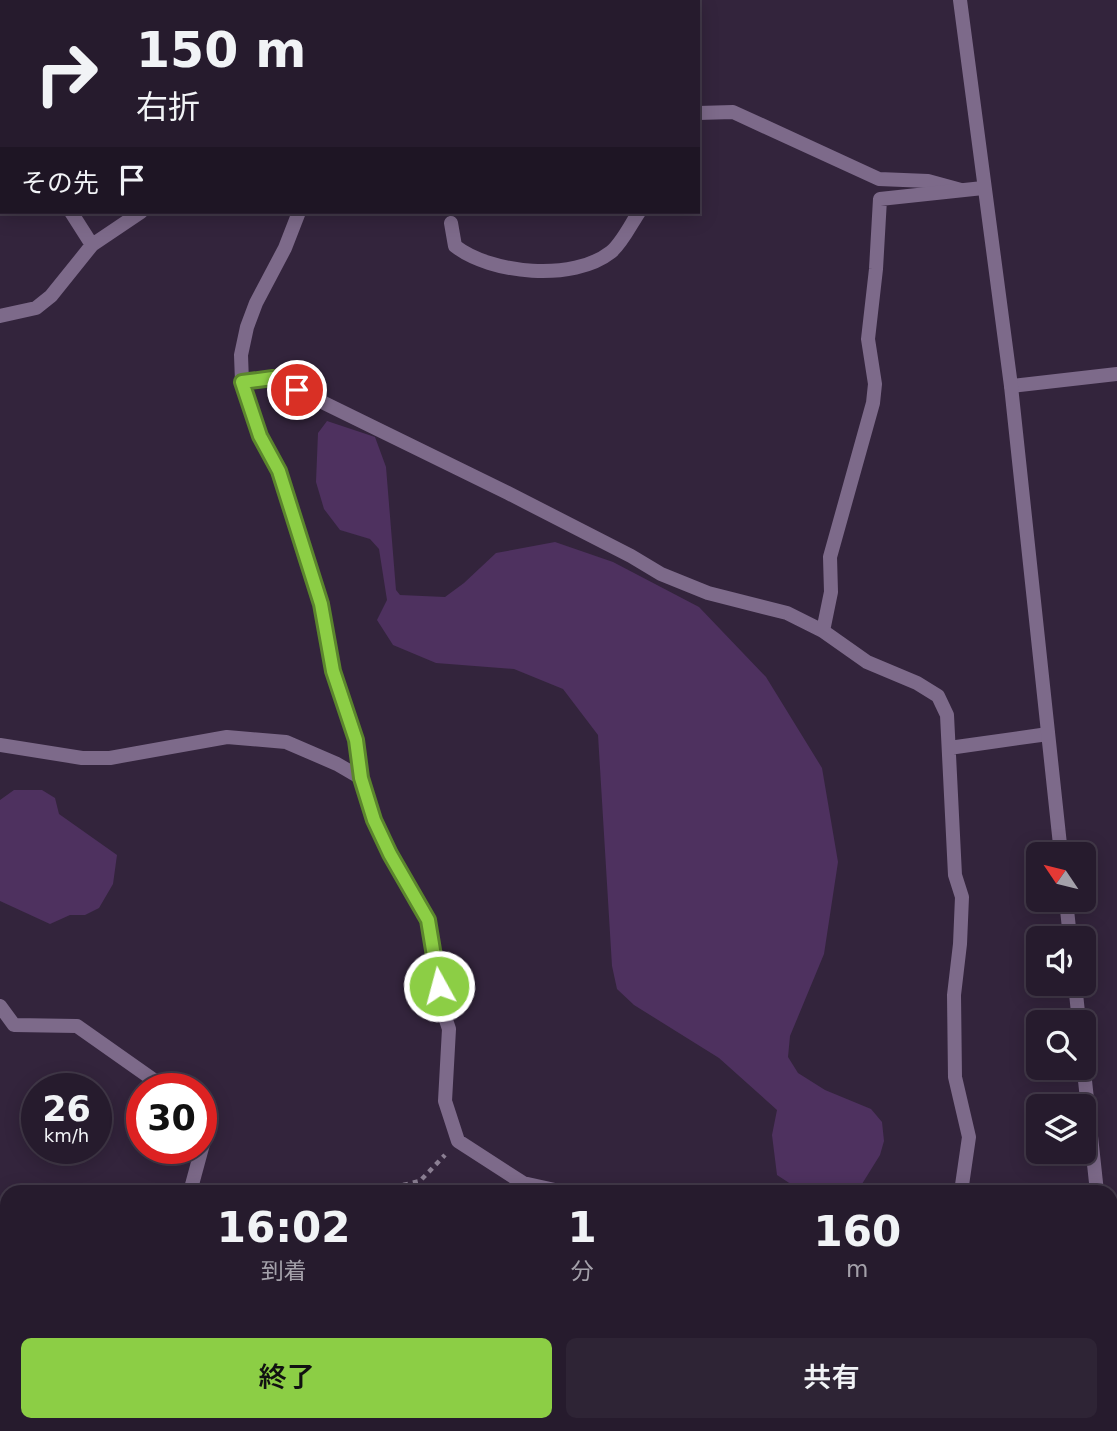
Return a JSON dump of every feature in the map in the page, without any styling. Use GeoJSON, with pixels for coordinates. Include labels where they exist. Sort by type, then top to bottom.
{"type":"FeatureCollection","features":[{"type":"Feature","properties":{"kind":"street"},"geometry":{"type":"LineString","coordinates":[[960,0],[1011,386],[1060,842]]}},
{"type":"Feature","properties":{"kind":"street"},"geometry":{"type":"LineString","coordinates":[[700,113],[733,112],[879,179],[928,181],[963,191]]}},
{"type":"Feature","properties":{"kind":"street"},"geometry":{"type":"LineString","coordinates":[[822,631],[831,592],[830,557],[873,403],[875,384],[868,339],[880,199],[983,188]]}},
{"type":"Feature","properties":{"kind":"street"},"geometry":{"type":"LineString","coordinates":[[72,214],[92,246]]}},
{"type":"Feature","properties":{"kind":"street"},"geometry":{"type":"LineString","coordinates":[[0,316],[36,308],[51,296],[92,246],[138,214]]}},
{"type":"Feature","properties":{"kind":"street"},"geometry":{"type":"LineString","coordinates":[[298,214],[247,327],[241,355],[242,382],[260,436],[279,471],[321,604],[333,671],[356,740],[361,778],[379,831],[428,920],[441,1005],[449,1029],[445,1101],[458,1141],[523,1182],[535,1185]]}},
{"type":"Feature","properties":{"kind":"street"},"geometry":{"type":"LineString","coordinates":[[451,223],[455,246],[486,264],[561,270],[589,264],[613,250],[638,214]]}},
{"type":"Feature","properties":{"kind":"street"},"geometry":{"type":"LineString","coordinates":[[1011,386],[1117,374]]}},
{"type":"Feature","properties":{"kind":"street"},"geometry":{"type":"LineString","coordinates":[[242,382],[273,378],[520,499],[661,574],[708,593],[787,613],[822,631],[867,662],[917,683],[937,696],[947,715],[955,875],[961,897],[960,944],[954,995],[955,1077],[969,1137],[962,1185]]}},
{"type":"Feature","properties":{"kind":"street"},"geometry":{"type":"LineString","coordinates":[[950,748],[1048,734]]}},
{"type":"Feature","properties":{"kind":"street"},"geometry":{"type":"LineString","coordinates":[[0,745],[82,758],[110,758],[227,737],[286,742],[337,764],[361,778]]}},
{"type":"Feature","properties":{"kind":"street"},"geometry":{"type":"LineString","coordinates":[[0,1006],[14,1025],[77,1026],[144,1073]]}},
{"type":"Feature","properties":{"kind":"street"},"geometry":{"type":"LineString","coordinates":[[1085,1080],[1096,1185]]}},
{"type":"Feature","properties":{"kind":"street"},"geometry":{"type":"LineString","coordinates":[[192,1185],[198,1164]]}},
{"type":"Feature","properties":{"kind":"path"},"geometry":{"type":"LineString","coordinates":[[403,1185],[420,1181],[458,1141]]}},
{"type":"Feature","properties":{"kind":"shaded area"},"geometry":{"type":"Polygon","coordinates":[[[327,421],[375,437],[386,467],[396,590],[400,595],[445,597],[496,553],[555,542],[613,562],[699,607],[766,677],[822,768],[838,862],[824,954],[790,1036],[788,1057],[798,1073],[825,1090],[871,1109],[882,1122],[884,1141],[880,1155],[861,1185],[792,1185],[777,1175],[772,1135],[777,1110],[719,1058],[634,1005],[617,989],[612,966],[598,735],[563,689],[514,669],[436,663],[393,645],[377,620],[387,600],[379,549],[370,539],[340,530],[324,509],[316,482],[318,433],[327,421]]]}},
{"type":"Feature","properties":{"kind":"shaded area"},"geometry":{"type":"Polygon","coordinates":[[[14,790],[42,790],[55,798],[59,814],[117,855],[113,884],[99,908],[85,915],[70,915],[50,924],[0,901],[0,800],[14,790]]]}},
{"type":"Feature","properties":{"kind":"route"},"geometry":{"type":"LineString","coordinates":[[297,390],[273,378],[242,382],[260,436],[279,471],[321,604],[333,671],[356,740],[361,778],[374,820],[428,920],[439,986]]}}]}
